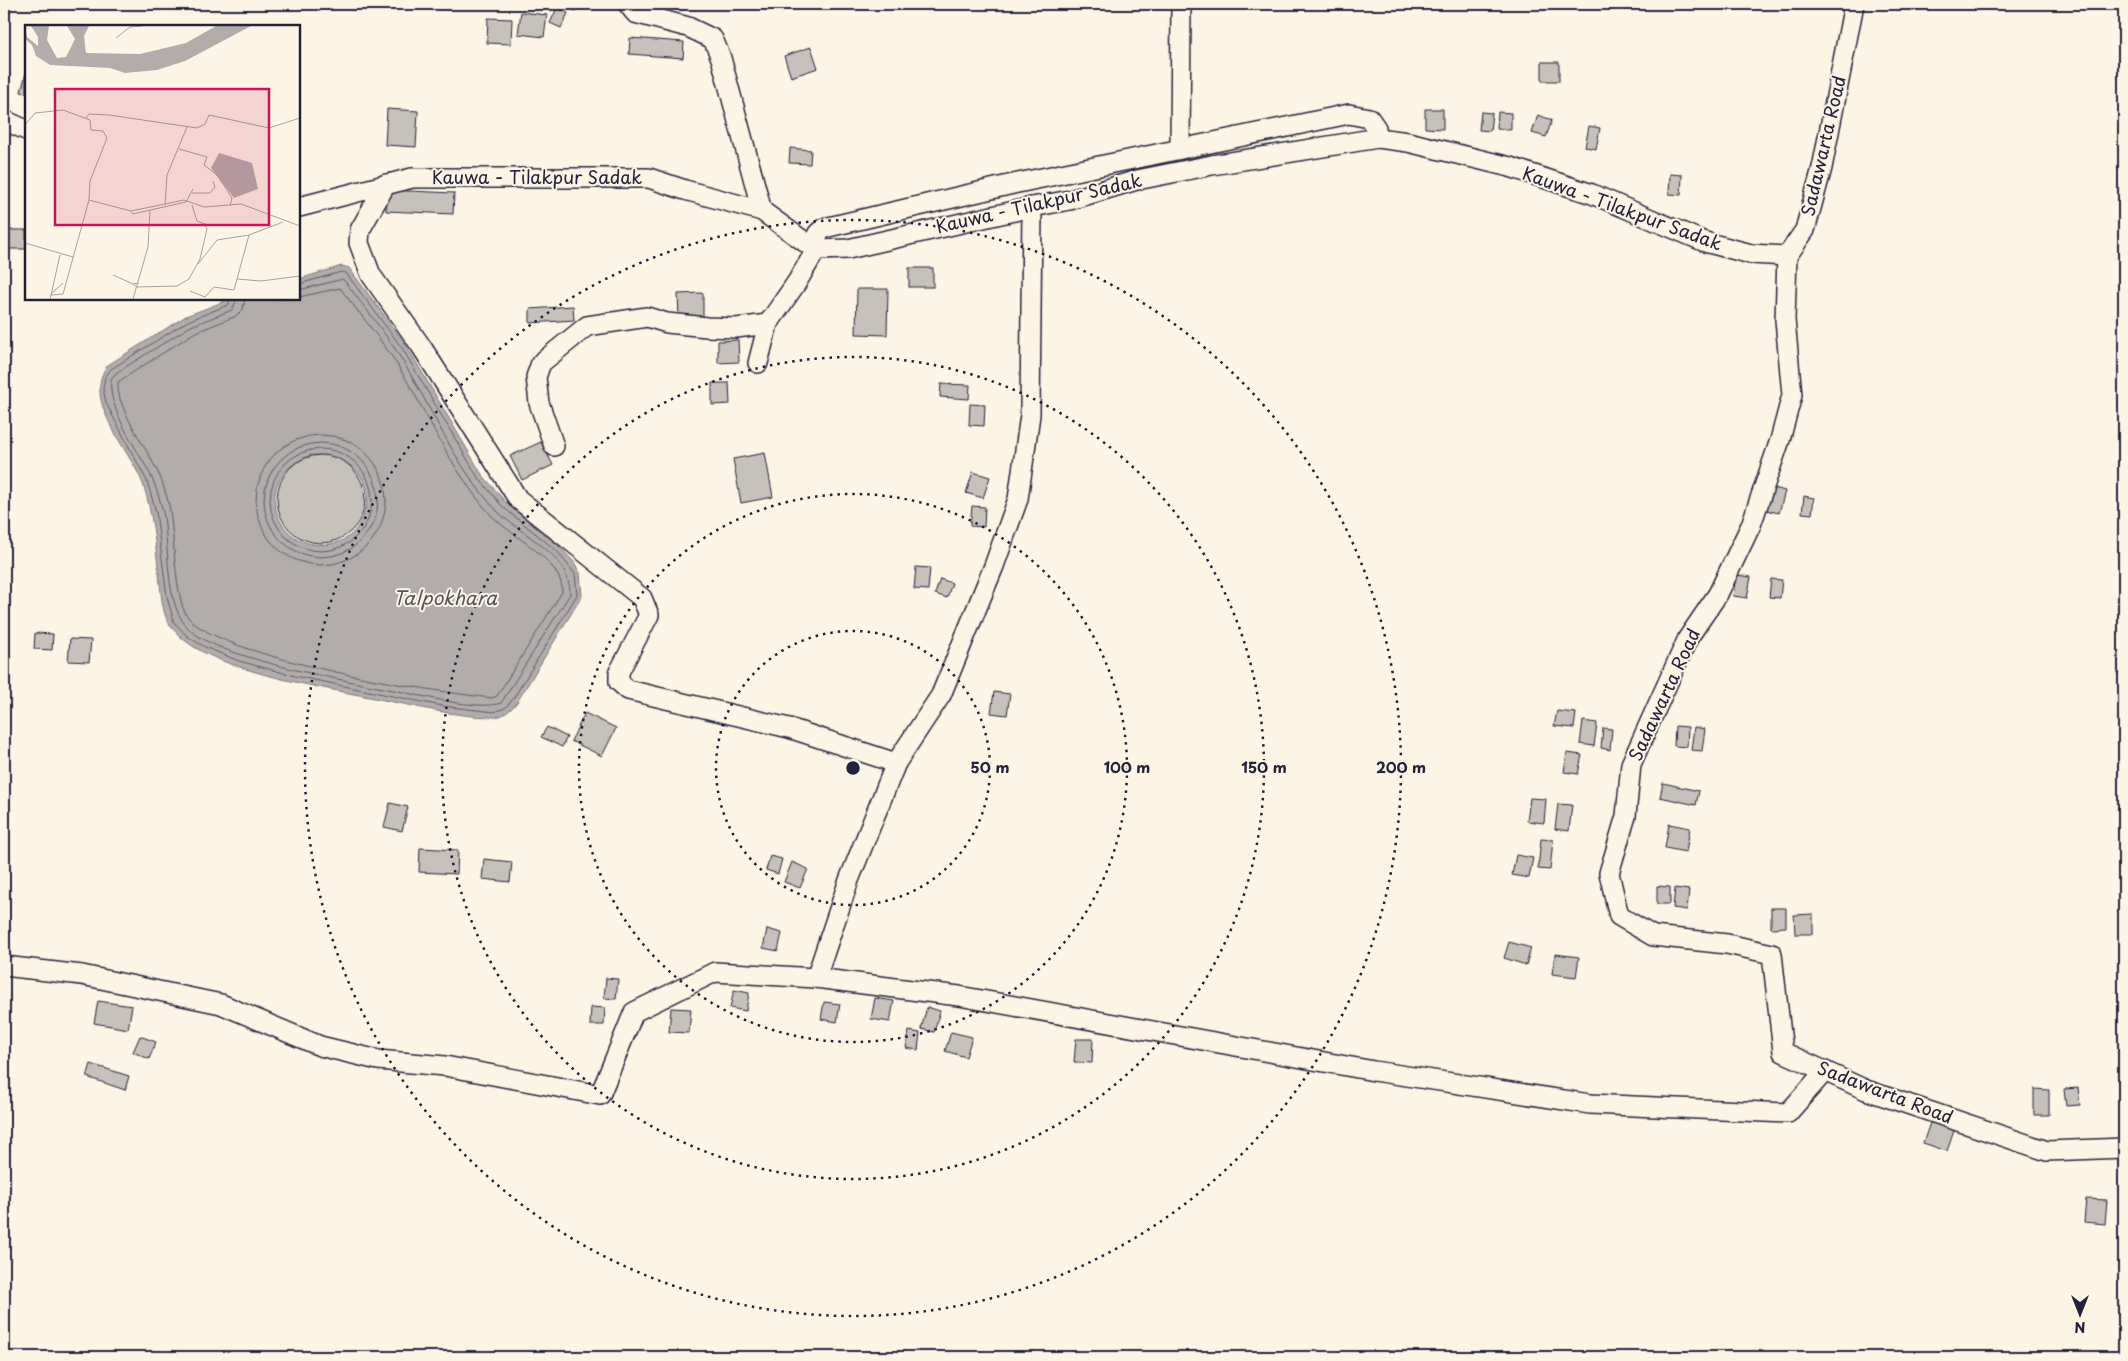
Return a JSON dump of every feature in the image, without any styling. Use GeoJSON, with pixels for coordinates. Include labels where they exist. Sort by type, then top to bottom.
{"type":"FeatureCollection","features":[{"type":"Feature","properties":{"kind":"street"},"geometry":{"type":"LineString","coordinates":[[628,4],[635,13],[688,27],[713,39],[721,58],[762,212]]}},
{"type":"Feature","properties":{"kind":"street"},"geometry":{"type":"LineString","coordinates":[[1180,149],[1181,4]]}},
{"type":"Feature","properties":{"kind":"street","name":"Sadawarta Road"},"geometry":{"type":"LineString","coordinates":[[1854,4],[1822,168],[1805,230],[1787,256],[1784,320],[1792,395],[1780,440],[1751,525],[1718,594],[1688,638],[1631,764],[1626,816],[1609,873],[1619,916],[1653,936],[1727,944],[1772,954],[1784,1052],[1866,1090],[2047,1151],[2124,1148]]}},
{"type":"Feature","properties":{"kind":"street"},"geometry":{"type":"LineString","coordinates":[[758,363],[768,324],[816,250],[818,233],[824,228],[1180,149],[1207,145],[1349,114],[1369,118],[1376,128],[1378,138]]}},
{"type":"Feature","properties":{"kind":"street"},"geometry":{"type":"LineString","coordinates":[[4,120],[25,130]]}},
{"type":"Feature","properties":{"kind":"street","name":"Kauwa - Tilakpur Sadak"},"geometry":{"type":"LineString","coordinates":[[300,207],[412,178],[649,178],[762,212],[816,250],[848,249],[1070,200],[1137,180],[1212,165],[1378,138],[1408,142],[1510,168],[1592,194],[1705,242],[1751,254],[1787,256]]}},
{"type":"Feature","properties":{"kind":"street"},"geometry":{"type":"LineString","coordinates":[[386,184],[360,230],[359,243],[371,275],[422,346],[518,499],[642,598],[649,615],[619,672],[619,682],[628,690],[789,728],[896,763]]}},
{"type":"Feature","properties":{"kind":"street"},"geometry":{"type":"LineString","coordinates":[[816,978],[849,880],[896,763],[942,695],[994,566],[1018,499],[1030,415],[1032,207]]}},
{"type":"Feature","properties":{"kind":"street"},"geometry":{"type":"LineString","coordinates":[[554,446],[539,403],[536,377],[541,363],[587,326],[647,317],[667,322],[707,327],[736,328],[768,324]]}},
{"type":"Feature","properties":{"kind":"street"},"geometry":{"type":"LineString","coordinates":[[4,966],[82,975],[221,1004],[320,1046],[378,1060],[445,1066],[600,1095],[634,1012],[715,972],[816,978],[959,996],[1374,1071],[1590,1104],[1788,1113],[1825,1071]]}},
{"type":"Feature","properties":{"kind":"water","name":"Talpokhara"},"geometry":{"type":"Polygon","coordinates":[[[342,266],[349,268],[406,345],[481,473],[507,504],[560,547],[574,562],[580,573],[582,596],[517,702],[510,710],[497,717],[479,717],[438,711],[308,685],[250,670],[224,661],[201,651],[183,639],[173,629],[167,620],[162,600],[153,529],[143,484],[110,425],[100,393],[101,379],[108,365],[186,316],[228,300],[300,300],[300,279],[342,266]],[[312,455],[292,465],[280,479],[275,496],[277,512],[284,527],[297,538],[314,544],[335,543],[346,539],[354,532],[363,517],[367,498],[361,477],[354,469],[335,458],[312,455]]]}},
{"type":"Feature","properties":{"kind":"building"},"geometry":{"type":"Polygon","coordinates":[[[554,4],[579,4],[576,11],[554,4]]]}},
{"type":"Feature","properties":{"kind":"building"},"geometry":{"type":"Polygon","coordinates":[[[557,8],[568,13],[561,28],[550,23],[557,8]]]}},
{"type":"Feature","properties":{"kind":"building"},"geometry":{"type":"Polygon","coordinates":[[[521,12],[547,15],[544,37],[518,34],[521,12]]]}},
{"type":"Feature","properties":{"kind":"building"},"geometry":{"type":"Polygon","coordinates":[[[488,18],[512,19],[511,44],[487,43],[488,18]]]}},
{"type":"Feature","properties":{"kind":"building"},"geometry":{"type":"Polygon","coordinates":[[[630,38],[684,42],[683,58],[629,54],[630,38]]]}},
{"type":"Feature","properties":{"kind":"building"},"geometry":{"type":"Polygon","coordinates":[[[811,47],[818,68],[791,77],[784,56],[811,47]]]}},
{"type":"Feature","properties":{"kind":"building"},"geometry":{"type":"Polygon","coordinates":[[[1542,62],[1559,62],[1559,81],[1542,81],[1542,62]]]}},
{"type":"Feature","properties":{"kind":"building"},"geometry":{"type":"Polygon","coordinates":[[[25,77],[25,93],[21,92],[25,77]]]}},
{"type":"Feature","properties":{"kind":"building"},"geometry":{"type":"Polygon","coordinates":[[[387,109],[418,111],[416,147],[385,145],[387,109]]]}},
{"type":"Feature","properties":{"kind":"building"},"geometry":{"type":"Polygon","coordinates":[[[1425,109],[1443,109],[1443,129],[1425,128],[1425,109]]]}},
{"type":"Feature","properties":{"kind":"building"},"geometry":{"type":"Polygon","coordinates":[[[1481,112],[1492,113],[1490,131],[1479,130],[1481,112]]]}},
{"type":"Feature","properties":{"kind":"building"},"geometry":{"type":"Polygon","coordinates":[[[1498,112],[1511,113],[1511,130],[1497,129],[1498,112]]]}},
{"type":"Feature","properties":{"kind":"building"},"geometry":{"type":"Polygon","coordinates":[[[1538,115],[1552,120],[1546,137],[1532,133],[1538,115]]]}},
{"type":"Feature","properties":{"kind":"building"},"geometry":{"type":"Polygon","coordinates":[[[1589,126],[1600,128],[1596,149],[1585,147],[1589,126]]]}},
{"type":"Feature","properties":{"kind":"building"},"geometry":{"type":"Polygon","coordinates":[[[790,148],[811,150],[810,164],[789,163],[790,148]]]}},
{"type":"Feature","properties":{"kind":"building"},"geometry":{"type":"Polygon","coordinates":[[[1670,174],[1682,175],[1681,195],[1669,194],[1670,174]]]}},
{"type":"Feature","properties":{"kind":"building"},"geometry":{"type":"Polygon","coordinates":[[[387,190],[454,193],[453,214],[386,211],[387,190]]]}},
{"type":"Feature","properties":{"kind":"building"},"geometry":{"type":"Polygon","coordinates":[[[4,230],[25,230],[25,249],[4,249],[4,230]]]}},
{"type":"Feature","properties":{"kind":"building"},"geometry":{"type":"Polygon","coordinates":[[[909,268],[933,268],[933,287],[909,287],[909,268]]]}},
{"type":"Feature","properties":{"kind":"building"},"geometry":{"type":"Polygon","coordinates":[[[857,289],[888,289],[887,335],[856,334],[857,289]]]}},
{"type":"Feature","properties":{"kind":"building"},"geometry":{"type":"Polygon","coordinates":[[[703,293],[703,317],[679,318],[678,294],[703,293]]]}},
{"type":"Feature","properties":{"kind":"building"},"geometry":{"type":"Polygon","coordinates":[[[573,306],[574,320],[530,323],[530,309],[573,306]]]}},
{"type":"Feature","properties":{"kind":"building"},"geometry":{"type":"Polygon","coordinates":[[[738,340],[739,362],[718,363],[718,341],[738,340]]]}},
{"type":"Feature","properties":{"kind":"building"},"geometry":{"type":"Polygon","coordinates":[[[712,383],[729,383],[730,404],[712,405],[712,383]]]}},
{"type":"Feature","properties":{"kind":"building"},"geometry":{"type":"Polygon","coordinates":[[[941,384],[970,385],[969,399],[940,397],[941,384]]]}},
{"type":"Feature","properties":{"kind":"building"},"geometry":{"type":"Polygon","coordinates":[[[970,404],[985,405],[984,426],[969,425],[970,404]]]}},
{"type":"Feature","properties":{"kind":"building"},"geometry":{"type":"Polygon","coordinates":[[[541,442],[553,465],[522,480],[510,456],[541,442]]]}},
{"type":"Feature","properties":{"kind":"building"},"geometry":{"type":"Polygon","coordinates":[[[765,453],[773,497],[741,503],[733,459],[765,453]]]}},
{"type":"Feature","properties":{"kind":"building"},"geometry":{"type":"Polygon","coordinates":[[[321,455],[338,459],[352,468],[361,482],[365,499],[361,516],[352,530],[338,539],[321,543],[304,539],[290,530],[281,516],[277,499],[281,482],[290,468],[304,459],[321,455]]]}},
{"type":"Feature","properties":{"kind":"building"},"geometry":{"type":"Polygon","coordinates":[[[973,472],[990,477],[983,498],[966,493],[973,472]]]}},
{"type":"Feature","properties":{"kind":"building"},"geometry":{"type":"Polygon","coordinates":[[[1771,487],[1785,491],[1779,513],[1766,510],[1771,487]]]}},
{"type":"Feature","properties":{"kind":"building"},"geometry":{"type":"Polygon","coordinates":[[[1804,496],[1814,498],[1812,514],[1802,513],[1804,496]]]}},
{"type":"Feature","properties":{"kind":"building"},"geometry":{"type":"Polygon","coordinates":[[[972,506],[985,507],[984,527],[970,526],[972,506]]]}},
{"type":"Feature","properties":{"kind":"building"},"geometry":{"type":"Polygon","coordinates":[[[916,567],[930,568],[928,590],[914,589],[916,567]]]}},
{"type":"Feature","properties":{"kind":"building"},"geometry":{"type":"Polygon","coordinates":[[[1736,575],[1751,577],[1747,598],[1733,596],[1736,575]]]}},
{"type":"Feature","properties":{"kind":"building"},"geometry":{"type":"Polygon","coordinates":[[[940,579],[952,583],[947,598],[935,594],[940,579]]]}},
{"type":"Feature","properties":{"kind":"building"},"geometry":{"type":"Polygon","coordinates":[[[1771,579],[1782,580],[1780,598],[1769,597],[1771,579]]]}},
{"type":"Feature","properties":{"kind":"building"},"geometry":{"type":"Polygon","coordinates":[[[35,633],[53,634],[52,650],[34,649],[35,633]]]}},
{"type":"Feature","properties":{"kind":"building"},"geometry":{"type":"Polygon","coordinates":[[[70,639],[91,640],[89,662],[68,661],[70,639]]]}},
{"type":"Feature","properties":{"kind":"building"},"geometry":{"type":"Polygon","coordinates":[[[994,692],[1010,694],[1007,715],[991,713],[994,692]]]}},
{"type":"Feature","properties":{"kind":"building"},"geometry":{"type":"Polygon","coordinates":[[[1557,711],[1576,713],[1574,728],[1554,726],[1557,711]]]}},
{"type":"Feature","properties":{"kind":"building"},"geometry":{"type":"Polygon","coordinates":[[[585,713],[616,728],[602,756],[571,741],[585,713]]]}},
{"type":"Feature","properties":{"kind":"building"},"geometry":{"type":"Polygon","coordinates":[[[1583,721],[1597,723],[1594,746],[1580,744],[1583,721]]]}},
{"type":"Feature","properties":{"kind":"building"},"geometry":{"type":"Polygon","coordinates":[[[1675,726],[1688,727],[1687,747],[1674,746],[1675,726]]]}},
{"type":"Feature","properties":{"kind":"building"},"geometry":{"type":"Polygon","coordinates":[[[547,727],[567,737],[562,747],[541,737],[547,727]]]}},
{"type":"Feature","properties":{"kind":"building"},"geometry":{"type":"Polygon","coordinates":[[[1694,727],[1705,729],[1702,751],[1691,750],[1694,727]]]}},
{"type":"Feature","properties":{"kind":"building"},"geometry":{"type":"Polygon","coordinates":[[[1603,728],[1612,729],[1610,750],[1601,748],[1603,728]]]}},
{"type":"Feature","properties":{"kind":"building"},"geometry":{"type":"Polygon","coordinates":[[[1567,753],[1582,755],[1578,774],[1564,772],[1567,753]]]}},
{"type":"Feature","properties":{"kind":"building"},"geometry":{"type":"Polygon","coordinates":[[[1663,783],[1699,791],[1696,805],[1660,797],[1663,783]]]}},
{"type":"Feature","properties":{"kind":"building"},"geometry":{"type":"Polygon","coordinates":[[[1530,798],[1546,799],[1544,823],[1527,821],[1530,798]]]}},
{"type":"Feature","properties":{"kind":"building"},"geometry":{"type":"Polygon","coordinates":[[[390,803],[408,807],[402,831],[384,827],[390,803]]]}},
{"type":"Feature","properties":{"kind":"building"},"geometry":{"type":"Polygon","coordinates":[[[1558,804],[1572,805],[1569,831],[1555,829],[1558,804]]]}},
{"type":"Feature","properties":{"kind":"building"},"geometry":{"type":"Polygon","coordinates":[[[1669,824],[1690,828],[1686,852],[1665,848],[1669,824]]]}},
{"type":"Feature","properties":{"kind":"building"},"geometry":{"type":"Polygon","coordinates":[[[1541,839],[1553,840],[1550,870],[1538,869],[1541,839]]]}},
{"type":"Feature","properties":{"kind":"building"},"geometry":{"type":"Polygon","coordinates":[[[420,848],[458,850],[457,874],[419,872],[420,848]]]}},
{"type":"Feature","properties":{"kind":"building"},"geometry":{"type":"Polygon","coordinates":[[[1516,855],[1533,858],[1529,878],[1512,875],[1516,855]]]}},
{"type":"Feature","properties":{"kind":"building"},"geometry":{"type":"Polygon","coordinates":[[[770,856],[782,859],[778,874],[766,870],[770,856]]]}},
{"type":"Feature","properties":{"kind":"building"},"geometry":{"type":"Polygon","coordinates":[[[484,859],[512,862],[510,882],[482,879],[484,859]]]}},
{"type":"Feature","properties":{"kind":"building"},"geometry":{"type":"Polygon","coordinates":[[[792,862],[808,869],[800,888],[784,882],[792,862]]]}},
{"type":"Feature","properties":{"kind":"building"},"geometry":{"type":"Polygon","coordinates":[[[1657,886],[1670,887],[1670,904],[1657,904],[1657,886]]]}},
{"type":"Feature","properties":{"kind":"building"},"geometry":{"type":"Polygon","coordinates":[[[1675,888],[1689,890],[1687,910],[1673,908],[1675,888]]]}},
{"type":"Feature","properties":{"kind":"building"},"geometry":{"type":"Polygon","coordinates":[[[1771,908],[1786,908],[1786,927],[1771,928],[1771,908]]]}},
{"type":"Feature","properties":{"kind":"building"},"geometry":{"type":"Polygon","coordinates":[[[1813,914],[1813,934],[1795,934],[1794,915],[1813,914]]]}},
{"type":"Feature","properties":{"kind":"building"},"geometry":{"type":"Polygon","coordinates":[[[767,929],[782,933],[778,951],[763,948],[767,929]]]}},
{"type":"Feature","properties":{"kind":"building"},"geometry":{"type":"Polygon","coordinates":[[[1509,942],[1531,948],[1526,965],[1504,958],[1509,942]]]}},
{"type":"Feature","properties":{"kind":"building"},"geometry":{"type":"Polygon","coordinates":[[[1555,954],[1579,957],[1576,977],[1552,974],[1555,954]]]}},
{"type":"Feature","properties":{"kind":"building"},"geometry":{"type":"Polygon","coordinates":[[[606,978],[618,979],[616,999],[604,998],[606,978]]]}},
{"type":"Feature","properties":{"kind":"building"},"geometry":{"type":"Polygon","coordinates":[[[734,990],[749,993],[746,1011],[730,1008],[734,990]]]}},
{"type":"Feature","properties":{"kind":"building"},"geometry":{"type":"Polygon","coordinates":[[[875,998],[894,1001],[890,1022],[871,1019],[875,998]]]}},
{"type":"Feature","properties":{"kind":"building"},"geometry":{"type":"Polygon","coordinates":[[[98,1001],[132,1006],[128,1029],[94,1023],[98,1001]]]}},
{"type":"Feature","properties":{"kind":"building"},"geometry":{"type":"Polygon","coordinates":[[[824,1002],[840,1004],[837,1022],[821,1019],[824,1002]]]}},
{"type":"Feature","properties":{"kind":"building"},"geometry":{"type":"Polygon","coordinates":[[[591,1007],[605,1008],[604,1025],[590,1025],[591,1007]]]}},
{"type":"Feature","properties":{"kind":"building"},"geometry":{"type":"Polygon","coordinates":[[[927,1007],[940,1011],[934,1032],[921,1029],[927,1007]]]}},
{"type":"Feature","properties":{"kind":"building"},"geometry":{"type":"Polygon","coordinates":[[[671,1008],[691,1009],[689,1033],[669,1032],[671,1008]]]}},
{"type":"Feature","properties":{"kind":"building"},"geometry":{"type":"Polygon","coordinates":[[[909,1031],[920,1033],[918,1050],[906,1048],[909,1031]]]}},
{"type":"Feature","properties":{"kind":"building"},"geometry":{"type":"Polygon","coordinates":[[[951,1032],[972,1037],[966,1057],[945,1051],[951,1032]]]}},
{"type":"Feature","properties":{"kind":"building"},"geometry":{"type":"Polygon","coordinates":[[[140,1036],[156,1042],[149,1059],[133,1052],[140,1036]]]}},
{"type":"Feature","properties":{"kind":"building"},"geometry":{"type":"Polygon","coordinates":[[[1076,1039],[1093,1039],[1092,1063],[1074,1062],[1076,1039]]]}},
{"type":"Feature","properties":{"kind":"building"},"geometry":{"type":"Polygon","coordinates":[[[91,1064],[129,1076],[125,1090],[87,1077],[91,1064]]]}},
{"type":"Feature","properties":{"kind":"building"},"geometry":{"type":"Polygon","coordinates":[[[2078,1088],[2080,1105],[2066,1106],[2064,1089],[2078,1088]]]}},
{"type":"Feature","properties":{"kind":"building"},"geometry":{"type":"Polygon","coordinates":[[[2034,1089],[2049,1090],[2049,1115],[2034,1115],[2034,1089]]]}},
{"type":"Feature","properties":{"kind":"building"},"geometry":{"type":"Polygon","coordinates":[[[1931,1120],[1955,1128],[1947,1151],[1923,1143],[1931,1120]]]}},
{"type":"Feature","properties":{"kind":"building"},"geometry":{"type":"Polygon","coordinates":[[[2086,1199],[2107,1200],[2105,1224],[2084,1222],[2086,1199]]]}}]}
